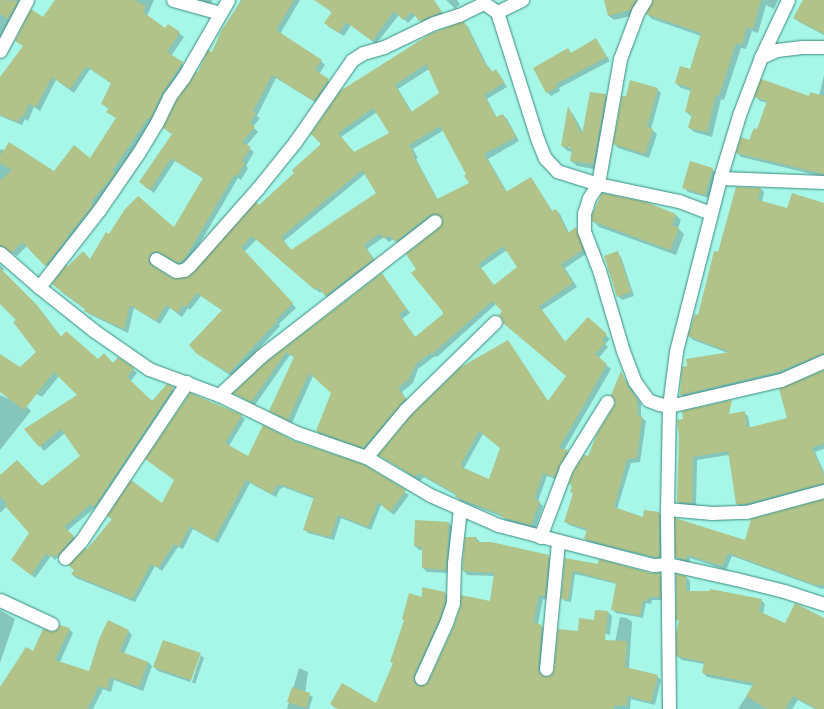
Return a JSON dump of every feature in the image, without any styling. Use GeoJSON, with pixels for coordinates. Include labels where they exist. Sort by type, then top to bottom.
{"type":"FeatureCollection","features":[{"type":"Feature","properties":{"kind":"street"},"geometry":{"type":"LineString","coordinates":[[0,51],[27,0]]}},
{"type":"Feature","properties":{"kind":"street"},"geometry":{"type":"LineString","coordinates":[[172,0],[220,13]]}},
{"type":"Feature","properties":{"kind":"street"},"geometry":{"type":"LineString","coordinates":[[39,287],[99,210],[139,152],[157,122],[169,97],[199,52],[228,0]]}},
{"type":"Feature","properties":{"kind":"street"},"geometry":{"type":"LineString","coordinates":[[497,12],[522,0]]}},
{"type":"Feature","properties":{"kind":"street"},"geometry":{"type":"LineString","coordinates":[[645,0],[638,11],[620,59],[598,184],[589,198],[584,213],[584,231],[599,270],[634,382],[648,400],[669,406],[781,380],[824,361]]}},
{"type":"Feature","properties":{"kind":"street"},"geometry":{"type":"LineString","coordinates":[[669,709],[669,406],[676,351],[720,178],[739,115],[761,57],[788,0]]}},
{"type":"Feature","properties":{"kind":"street"},"geometry":{"type":"LineString","coordinates":[[156,260],[176,271],[184,270],[189,266],[267,177],[331,93],[346,67],[352,60],[363,53],[384,47],[483,1],[497,12],[538,141],[545,158],[557,170],[598,184],[679,201],[711,213]]}},
{"type":"Feature","properties":{"kind":"street"},"geometry":{"type":"LineString","coordinates":[[761,57],[777,50],[802,47],[824,47]]}},
{"type":"Feature","properties":{"kind":"street"},"geometry":{"type":"LineString","coordinates":[[720,178],[824,182]]}},
{"type":"Feature","properties":{"kind":"street"},"geometry":{"type":"LineString","coordinates":[[219,395],[266,351],[435,221]]}},
{"type":"Feature","properties":{"kind":"street"},"geometry":{"type":"LineString","coordinates":[[0,253],[39,287],[117,348],[149,369],[219,395],[274,420],[297,434],[366,457],[405,482],[460,509],[498,525],[558,542],[653,565],[668,564],[777,589],[824,604]]}},
{"type":"Feature","properties":{"kind":"street"},"geometry":{"type":"LineString","coordinates":[[366,457],[405,410],[495,322]]}},
{"type":"Feature","properties":{"kind":"street"},"geometry":{"type":"LineString","coordinates":[[65,558],[82,540],[186,382]]}},
{"type":"Feature","properties":{"kind":"street"},"geometry":{"type":"LineString","coordinates":[[540,537],[566,468],[607,402]]}},
{"type":"Feature","properties":{"kind":"street"},"geometry":{"type":"LineString","coordinates":[[668,509],[712,513],[746,512],[824,491]]}},
{"type":"Feature","properties":{"kind":"street"},"geometry":{"type":"LineString","coordinates":[[420,678],[446,623],[453,603],[454,562],[460,509]]}},
{"type":"Feature","properties":{"kind":"street"},"geometry":{"type":"LineString","coordinates":[[546,669],[558,542]]}},
{"type":"Feature","properties":{"kind":"street"},"geometry":{"type":"LineString","coordinates":[[0,600],[52,624]]}},
{"type":"Feature","properties":{"kind":"building"},"geometry":{"type":"Polygon","coordinates":[[[0,0],[18,1],[8,19],[0,14],[0,0]]]}},
{"type":"Feature","properties":{"kind":"building"},"geometry":{"type":"Polygon","coordinates":[[[55,0],[134,0],[146,6],[143,12],[165,28],[168,24],[180,32],[167,52],[183,62],[162,93],[150,119],[148,118],[112,171],[115,173],[91,202],[93,205],[67,236],[68,237],[45,266],[22,242],[12,253],[0,245],[0,181],[12,170],[0,163],[0,156],[9,142],[54,171],[74,145],[90,158],[116,118],[106,112],[109,108],[101,104],[111,83],[86,66],[70,89],[52,77],[36,107],[29,104],[23,117],[21,116],[18,122],[0,115],[0,77],[23,46],[15,41],[31,9],[43,17],[55,0]]]}},
{"type":"Feature","properties":{"kind":"building"},"geometry":{"type":"Polygon","coordinates":[[[242,0],[294,0],[276,30],[322,60],[315,70],[329,79],[314,101],[272,75],[253,111],[256,113],[250,123],[255,127],[242,142],[251,147],[242,161],[245,163],[237,176],[234,175],[185,258],[178,263],[156,251],[149,255],[149,263],[172,278],[189,276],[256,202],[259,205],[294,173],[292,170],[321,144],[311,134],[340,91],[430,34],[464,21],[483,60],[492,72],[496,69],[504,83],[484,95],[496,117],[503,114],[516,137],[484,154],[506,192],[531,177],[552,211],[556,209],[568,233],[576,227],[583,250],[561,264],[573,283],[539,306],[565,342],[588,317],[607,334],[602,340],[605,343],[595,354],[607,364],[559,448],[568,450],[554,477],[543,473],[534,499],[540,501],[531,525],[501,517],[502,515],[455,497],[456,494],[419,473],[416,477],[378,455],[411,415],[461,367],[508,340],[548,401],[566,376],[503,323],[503,320],[499,315],[502,311],[492,301],[432,354],[430,353],[415,365],[409,379],[398,388],[405,398],[407,397],[363,448],[316,431],[331,393],[309,373],[288,420],[269,411],[294,357],[286,352],[251,402],[233,393],[266,362],[382,273],[407,309],[399,314],[415,337],[443,314],[443,312],[411,273],[416,269],[406,254],[440,227],[443,220],[438,214],[430,215],[395,242],[389,235],[384,239],[380,233],[364,245],[373,259],[325,296],[318,287],[315,290],[252,236],[241,247],[293,303],[229,373],[197,354],[189,345],[222,310],[197,293],[186,307],[183,305],[178,313],[166,305],[156,321],[130,305],[124,329],[84,311],[85,309],[52,284],[66,265],[68,266],[83,251],[90,259],[106,232],[109,234],[125,209],[138,196],[174,227],[203,178],[171,158],[150,190],[139,182],[172,134],[163,128],[176,101],[197,71],[198,72],[208,50],[212,52],[221,31],[242,0]],[[426,64],[395,85],[411,112],[439,93],[426,64]],[[373,108],[338,133],[354,152],[389,133],[373,108]],[[440,126],[409,145],[414,154],[413,155],[437,199],[469,183],[464,176],[466,174],[440,126]],[[362,170],[281,237],[291,250],[376,193],[362,170]],[[503,246],[478,264],[494,285],[517,267],[503,246]],[[479,431],[461,464],[463,465],[461,467],[489,479],[500,448],[479,431]]]}},
{"type":"Feature","properties":{"kind":"building"},"geometry":{"type":"Polygon","coordinates":[[[314,0],[434,0],[442,12],[419,21],[412,12],[403,20],[394,11],[372,41],[346,22],[339,33],[324,23],[332,12],[314,0]]]}},
{"type":"Feature","properties":{"kind":"building"},"geometry":{"type":"Polygon","coordinates":[[[604,0],[636,0],[630,10],[608,16],[604,0]]]}},
{"type":"Feature","properties":{"kind":"building"},"geometry":{"type":"Polygon","coordinates":[[[653,0],[761,0],[753,29],[747,27],[742,45],[736,43],[719,96],[716,95],[707,132],[688,128],[692,114],[685,112],[691,88],[675,83],[680,66],[690,69],[701,33],[646,14],[653,0]]]}},
{"type":"Feature","properties":{"kind":"building"},"geometry":{"type":"Polygon","coordinates":[[[803,0],[824,0],[824,34],[793,18],[803,0]]]}},
{"type":"Feature","properties":{"kind":"building"},"geometry":{"type":"Polygon","coordinates":[[[596,38],[607,57],[556,84],[557,87],[546,93],[533,68],[568,48],[571,53],[596,38]]]}},
{"type":"Feature","properties":{"kind":"building"},"geometry":{"type":"Polygon","coordinates":[[[761,79],[809,96],[810,92],[824,96],[824,174],[736,153],[741,137],[749,140],[754,128],[757,129],[767,101],[754,97],[761,79]]]}},
{"type":"Feature","properties":{"kind":"building"},"geometry":{"type":"Polygon","coordinates":[[[630,80],[658,88],[647,127],[653,129],[645,154],[613,144],[622,96],[626,96],[630,80]]]}},
{"type":"Feature","properties":{"kind":"building"},"geometry":{"type":"Polygon","coordinates":[[[590,92],[606,94],[593,164],[570,161],[572,148],[561,146],[568,106],[582,135],[590,92]]]}},
{"type":"Feature","properties":{"kind":"building"},"geometry":{"type":"Polygon","coordinates":[[[690,161],[713,168],[705,195],[682,188],[690,161]]]}},
{"type":"Feature","properties":{"kind":"building"},"geometry":{"type":"Polygon","coordinates":[[[736,187],[761,188],[758,200],[787,208],[792,193],[824,203],[824,353],[778,372],[680,395],[682,367],[687,366],[686,359],[730,352],[688,336],[695,314],[698,315],[714,251],[718,252],[736,187]]]}},
{"type":"Feature","properties":{"kind":"building"},"geometry":{"type":"Polygon","coordinates":[[[602,193],[646,202],[676,214],[672,225],[679,228],[670,250],[592,221],[592,215],[602,193]]]}},
{"type":"Feature","properties":{"kind":"building"},"geometry":{"type":"Polygon","coordinates":[[[618,251],[631,292],[617,297],[604,256],[618,251]]]}},
{"type":"Feature","properties":{"kind":"building"},"geometry":{"type":"Polygon","coordinates":[[[0,268],[36,304],[61,337],[66,331],[98,359],[104,353],[113,363],[118,357],[134,368],[127,377],[152,401],[167,384],[174,387],[94,507],[91,504],[64,527],[74,536],[57,557],[54,554],[50,557],[46,553],[31,575],[11,560],[29,533],[5,506],[7,504],[0,496],[0,475],[17,460],[42,486],[80,456],[61,429],[39,447],[24,429],[77,395],[54,372],[24,410],[0,392],[0,354],[20,367],[36,352],[13,322],[16,320],[0,304],[0,268]]]}},
{"type":"Feature","properties":{"kind":"building"},"geometry":{"type":"Polygon","coordinates":[[[824,370],[824,443],[812,448],[824,475],[824,483],[745,504],[736,504],[728,451],[693,457],[692,503],[677,502],[679,436],[677,420],[683,419],[682,411],[732,400],[729,414],[745,411],[747,428],[787,418],[779,389],[824,370]]]}},
{"type":"Feature","properties":{"kind":"building"},"geometry":{"type":"Polygon","coordinates":[[[621,371],[628,387],[637,399],[638,416],[642,416],[637,458],[627,459],[614,507],[643,517],[644,510],[659,512],[659,557],[584,539],[587,529],[564,522],[573,493],[570,492],[572,485],[569,484],[573,472],[584,455],[588,456],[597,434],[614,406],[615,402],[611,395],[621,371]]]}},
{"type":"Feature","properties":{"kind":"building"},"geometry":{"type":"Polygon","coordinates":[[[190,393],[242,415],[225,443],[248,456],[263,425],[294,441],[363,464],[406,490],[390,512],[378,502],[368,527],[338,515],[330,537],[303,530],[314,497],[279,484],[276,486],[272,494],[246,480],[214,540],[190,526],[179,547],[174,544],[158,568],[151,564],[132,599],[71,574],[74,570],[68,565],[86,548],[87,549],[112,519],[107,516],[131,480],[162,503],[174,480],[145,459],[190,393]]]}},
{"type":"Feature","properties":{"kind":"building"},"geometry":{"type":"Polygon","coordinates":[[[824,499],[824,586],[818,584],[818,586],[728,553],[722,566],[687,555],[686,560],[675,557],[675,518],[745,540],[751,519],[824,499]]]}},
{"type":"Feature","properties":{"kind":"building"},"geometry":{"type":"Polygon","coordinates":[[[415,520],[449,522],[446,570],[422,568],[422,547],[414,546],[415,520]]]}},
{"type":"Feature","properties":{"kind":"building"},"geometry":{"type":"Polygon","coordinates":[[[465,537],[477,537],[476,542],[491,542],[549,555],[545,596],[539,595],[533,622],[542,625],[538,668],[541,675],[549,676],[554,670],[558,629],[578,631],[579,618],[594,620],[595,610],[608,611],[605,640],[627,641],[625,667],[658,675],[651,702],[628,696],[626,706],[614,705],[614,709],[338,709],[330,704],[342,683],[376,703],[393,663],[390,662],[404,620],[402,619],[409,593],[422,597],[422,587],[445,592],[445,602],[439,620],[414,675],[414,682],[418,685],[425,685],[428,682],[454,626],[461,605],[461,595],[490,601],[494,573],[462,571],[465,537]]]}},
{"type":"Feature","properties":{"kind":"building"},"geometry":{"type":"Polygon","coordinates":[[[565,558],[598,564],[599,559],[651,573],[660,573],[660,597],[649,597],[648,601],[643,600],[640,616],[611,610],[616,583],[573,571],[568,600],[561,599],[565,558]]]}},
{"type":"Feature","properties":{"kind":"building"},"geometry":{"type":"Polygon","coordinates":[[[676,574],[686,576],[686,591],[710,591],[710,589],[762,599],[759,611],[785,623],[795,603],[824,618],[824,709],[817,709],[793,696],[785,709],[767,709],[746,696],[754,683],[702,673],[704,662],[676,656],[676,634],[679,620],[676,620],[676,574]]]}},
{"type":"Feature","properties":{"kind":"building"},"geometry":{"type":"Polygon","coordinates":[[[108,620],[129,630],[120,651],[148,662],[139,687],[110,677],[107,689],[99,686],[87,709],[0,709],[0,687],[26,647],[33,651],[43,629],[53,632],[57,630],[60,625],[70,628],[55,660],[89,671],[99,639],[108,620]]]}},
{"type":"Feature","properties":{"kind":"building"},"geometry":{"type":"Polygon","coordinates":[[[163,640],[201,653],[191,680],[153,667],[163,640]]]}},
{"type":"Feature","properties":{"kind":"building"},"geometry":{"type":"Polygon","coordinates":[[[292,687],[310,693],[306,708],[287,702],[292,687]]]}}]}
